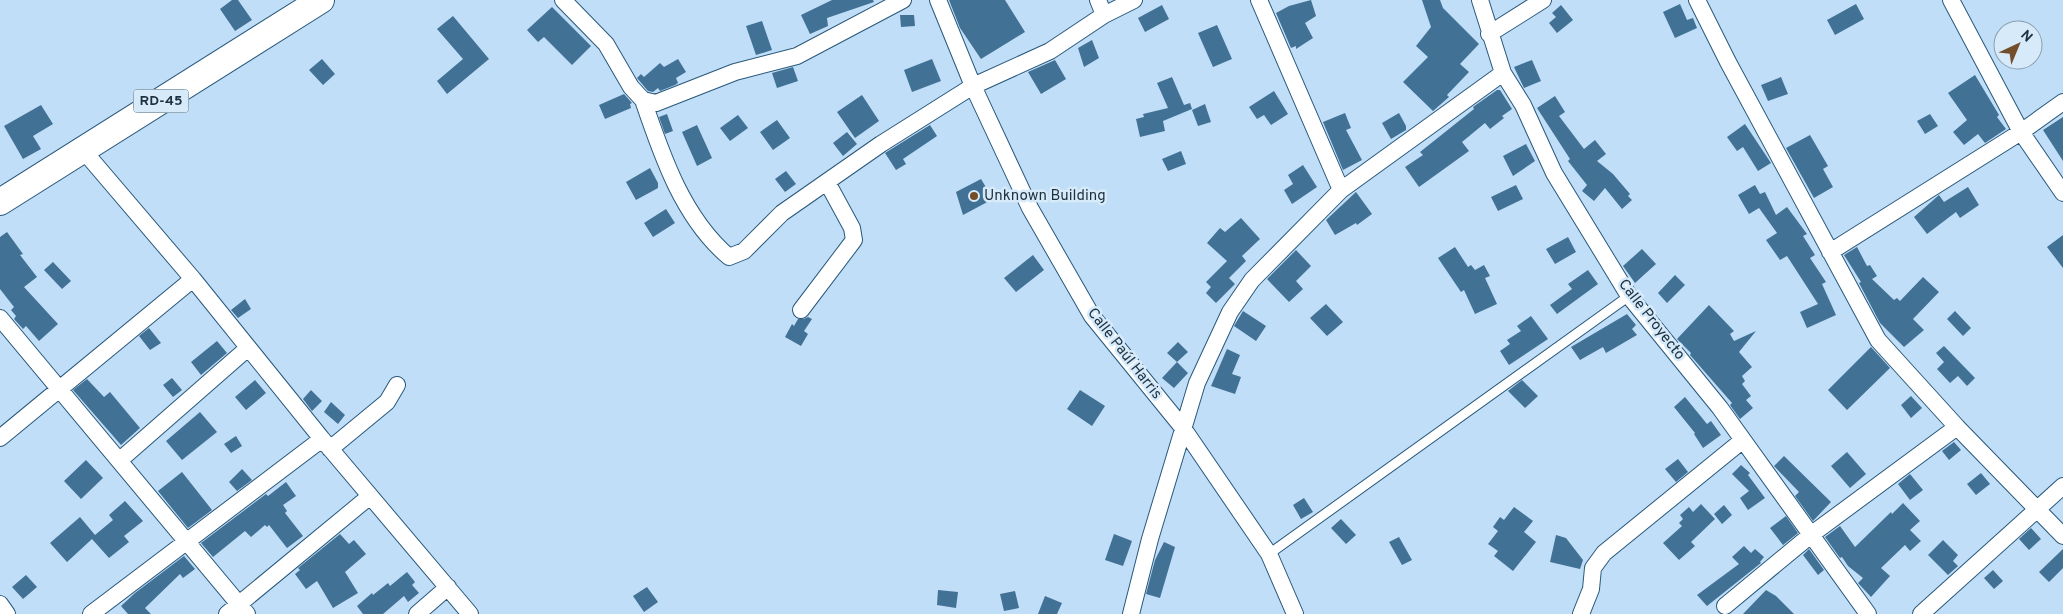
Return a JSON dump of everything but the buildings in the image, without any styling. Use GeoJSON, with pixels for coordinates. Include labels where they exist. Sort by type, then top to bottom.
{"type":"FeatureCollection","features":[{"type":"Feature","properties":{"kind":"main road","name":"RD-45"},"geometry":{"type":"LineString","coordinates":[[0,202],[321,0]]}},
{"type":"Feature","properties":{"kind":"street"},"geometry":{"type":"LineString","coordinates":[[563,0],[606,44],[631,87],[642,100],[661,153],[684,200],[715,245],[729,257],[744,251],[782,213],[881,144],[973,86],[1050,51],[1101,7],[1134,0]]}},
{"type":"Feature","properties":{"kind":"street"},"geometry":{"type":"LineString","coordinates":[[642,100],[656,103],[735,72],[797,56],[903,0]]}},
{"type":"Feature","properties":{"kind":"street","name":"Calle Paúl Harris"},"geometry":{"type":"LineString","coordinates":[[938,0],[973,86],[1030,208],[1092,316],[1183,428],[1269,554],[1295,614]]}},
{"type":"Feature","properties":{"kind":"street"},"geometry":{"type":"LineString","coordinates":[[1259,0],[1341,190]]}},
{"type":"Feature","properties":{"kind":"street","name":"Calle Proyecto"},"geometry":{"type":"LineString","coordinates":[[1480,0],[1489,34],[1503,73],[1523,105],[1554,174],[1629,296],[1720,408],[1868,614]]}},
{"type":"Feature","properties":{"kind":"street"},"geometry":{"type":"LineString","coordinates":[[1489,34],[1543,0]]}},
{"type":"Feature","properties":{"kind":"street"},"geometry":{"type":"LineString","coordinates":[[1697,0],[1728,62],[1878,340],[1957,427],[2063,536]]}},
{"type":"Feature","properties":{"kind":"street"},"geometry":{"type":"LineString","coordinates":[[1952,0],[2020,132],[2063,193]]}},
{"type":"Feature","properties":{"kind":"street"},"geometry":{"type":"LineString","coordinates":[[1130,614],[1150,539],[1197,383],[1230,312],[1252,280],[1341,190],[1503,73]]}},
{"type":"Feature","properties":{"kind":"street"},"geometry":{"type":"LineString","coordinates":[[1830,252],[2020,132],[2063,102]]}},
{"type":"Feature","properties":{"kind":"street"},"geometry":{"type":"LineString","coordinates":[[83,150],[193,279],[369,497],[470,614]]}},
{"type":"Feature","properties":{"kind":"street"},"geometry":{"type":"LineString","coordinates":[[801,310],[854,240],[852,228],[827,182]]}},
{"type":"Feature","properties":{"kind":"street"},"geometry":{"type":"LineString","coordinates":[[0,438],[193,279]]}},
{"type":"Feature","properties":{"kind":"street"},"geometry":{"type":"LineString","coordinates":[[0,318],[120,460],[237,610],[369,497]]}},
{"type":"Feature","properties":{"kind":"street"},"geometry":{"type":"LineString","coordinates":[[120,460],[248,348]]}},
{"type":"Feature","properties":{"kind":"street"},"geometry":{"type":"LineString","coordinates":[[91,614],[185,542],[387,402],[397,385]]}},
{"type":"Feature","properties":{"kind":"street"},"geometry":{"type":"LineString","coordinates":[[1725,606],[1812,534],[1957,427]]}},
{"type":"Feature","properties":{"kind":"street"},"geometry":{"type":"LineString","coordinates":[[1581,614],[1591,588],[1593,568],[1604,553],[1743,440]]}},
{"type":"Feature","properties":{"kind":"street"},"geometry":{"type":"LineString","coordinates":[[1921,614],[2063,486]]}},
{"type":"Feature","properties":{"kind":"street"},"geometry":{"type":"LineString","coordinates":[[417,614],[448,587]]}},
{"type":"Feature","properties":{"kind":"street"},"geometry":{"type":"LineString","coordinates":[[0,604],[7,614]]}},
{"type":"Feature","properties":{"kind":"lane"},"geometry":{"type":"LineString","coordinates":[[1269,554],[1629,296]]}},
{"type":"Feature","properties":{"kind":"place","name":"Unknown Building"},"geometry":{"type":"Point","coordinates":[974,196]}}]}
